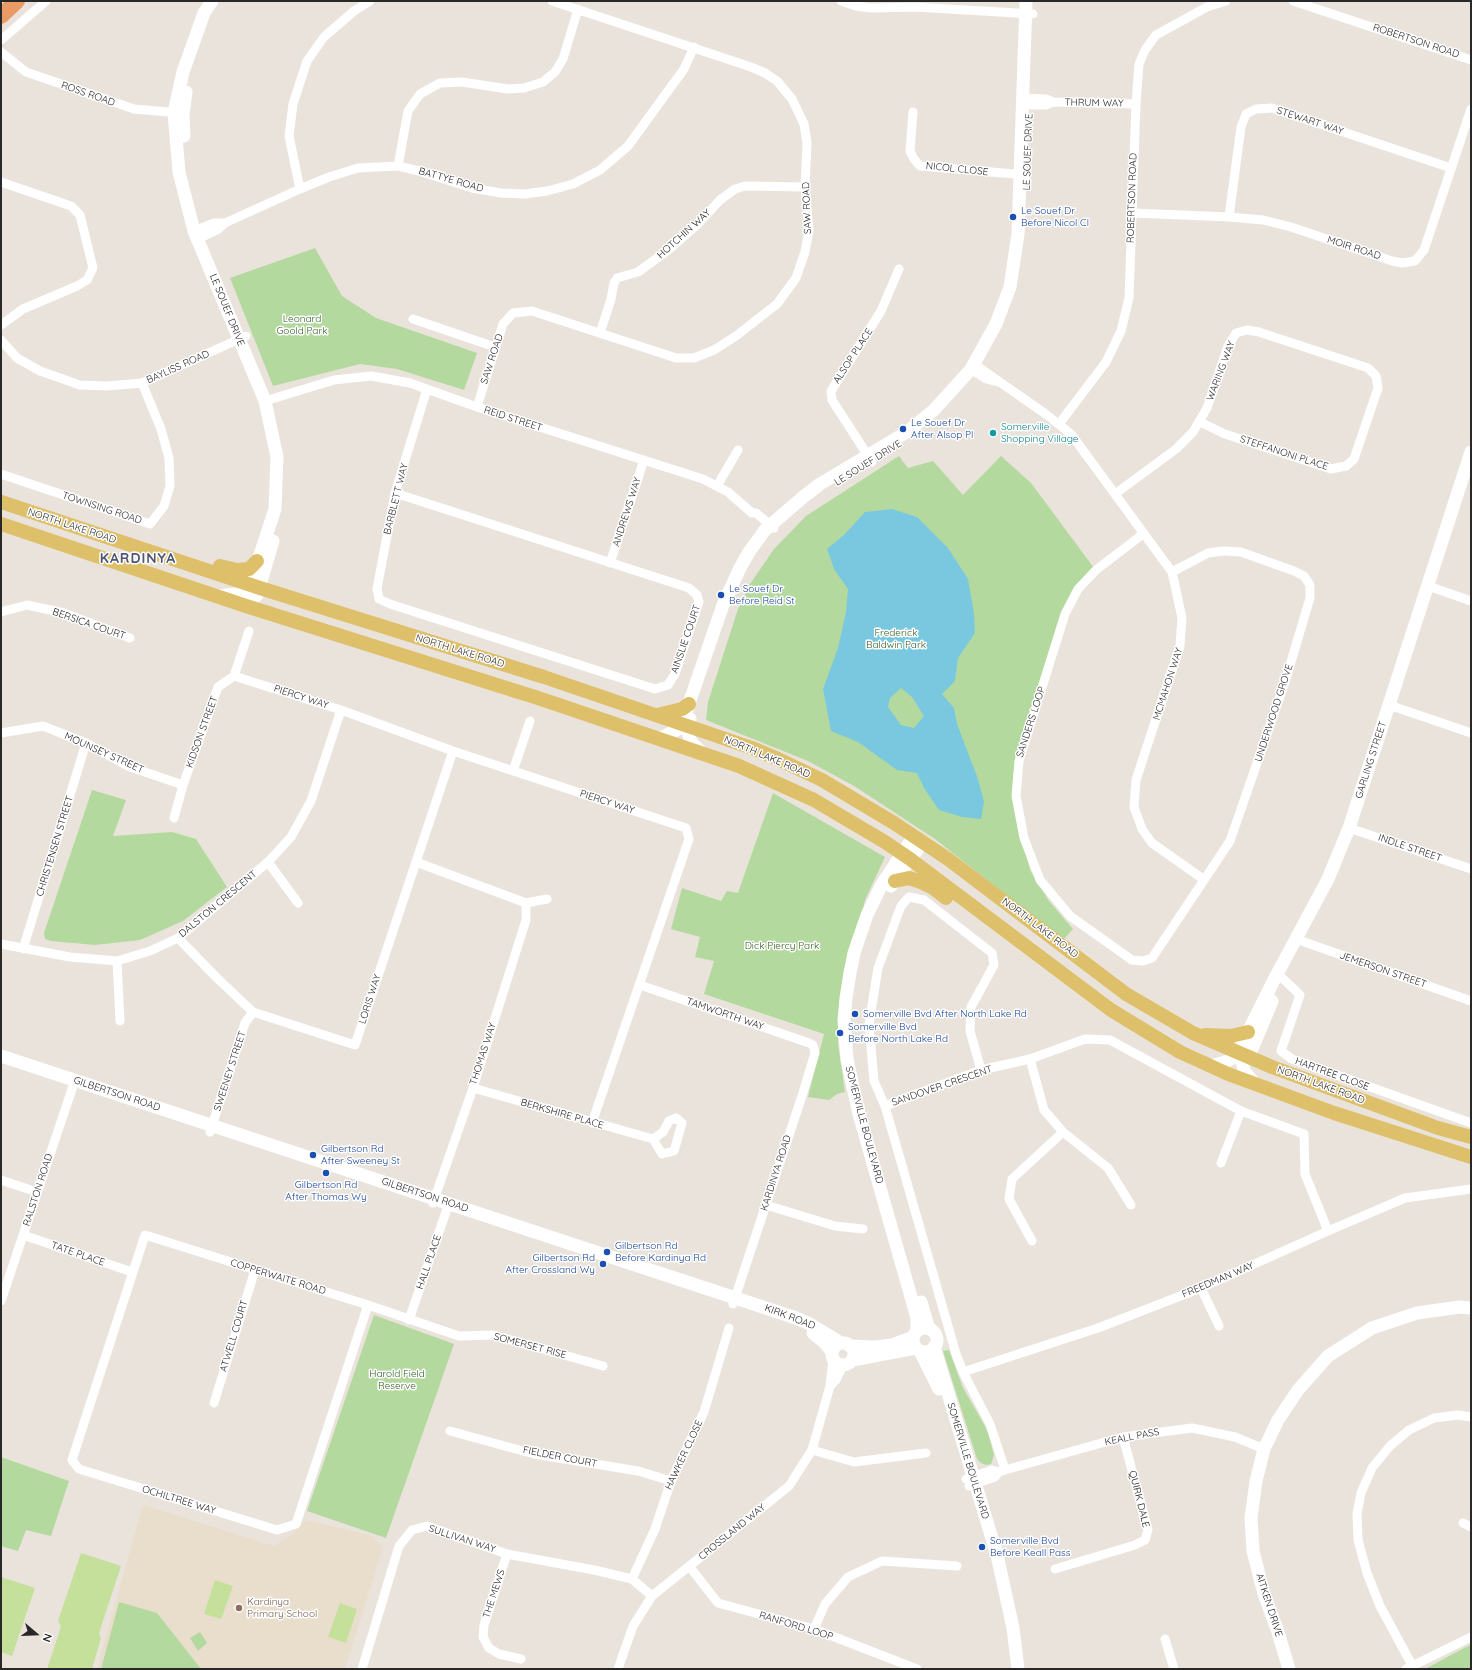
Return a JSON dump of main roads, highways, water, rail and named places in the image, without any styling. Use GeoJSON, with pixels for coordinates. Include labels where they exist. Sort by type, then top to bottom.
{"type":"FeatureCollection","features":[{"type":"Feature","properties":{"kind":"highway"},"geometry":{"type":"LineString","coordinates":[[1,16],[17,1]]}},
{"type":"Feature","properties":{"kind":"main road","name":"NORTH LAKE ROAD"},"geometry":{"type":"LineString","coordinates":[[1,502],[166,557],[256,589],[544,677],[752,748],[822,780],[873,809],[967,873],[1126,994],[1193,1033],[1241,1054],[1438,1128],[1471,1137]]}},
{"type":"Feature","properties":{"kind":"main road","name":"NORTH LAKE ROAD"},"geometry":{"type":"LineString","coordinates":[[1,524],[246,606],[538,698],[739,766],[814,800],[856,824],[906,856],[1111,1010],[1180,1052],[1255,1084],[1334,1113],[1471,1157]]}},
{"type":"Feature","properties":{"kind":"main road"},"geometry":{"type":"LineString","coordinates":[[166,557],[200,559],[237,570],[249,569],[258,561]]}},
{"type":"Feature","properties":{"kind":"main road"},"geometry":{"type":"LineString","coordinates":[[256,589],[262,600],[325,623],[347,638]]}},
{"type":"Feature","properties":{"kind":"main road"},"geometry":{"type":"LineString","coordinates":[[657,715],[682,709],[689,704]]}},
{"type":"Feature","properties":{"kind":"main road"},"geometry":{"type":"LineString","coordinates":[[895,881],[909,878],[921,882],[933,888],[968,913],[994,928],[1009,934]]}},
{"type":"Feature","properties":{"kind":"main road"},"geometry":{"type":"LineString","coordinates":[[1193,1033],[1231,1036],[1248,1032]]}},
{"type":"Feature","properties":{"kind":"water"},"geometry":{"type":"Polygon","coordinates":[[[892,509],[917,517],[948,548],[968,579],[974,613],[975,633],[958,658],[955,681],[942,694],[954,708],[957,724],[978,779],[984,802],[981,819],[962,817],[939,810],[924,788],[917,773],[897,770],[858,742],[831,731],[823,689],[838,648],[846,612],[848,589],[834,569],[827,549],[844,535],[865,512],[892,509]],[[901,688],[890,698],[888,707],[901,725],[914,728],[924,716],[912,697],[901,688]]]}},
{"type":"Feature","properties":{"kind":"place","name":"Le Souef Dr Before Nicol Cl"},"geometry":{"type":"Point","coordinates":[1013,217]}},
{"type":"Feature","properties":{"kind":"place","name":"Le Souef Dr After Alsop Pl"},"geometry":{"type":"Point","coordinates":[903,429]}},
{"type":"Feature","properties":{"kind":"place","name":"Somerville Shopping Village"},"geometry":{"type":"Point","coordinates":[993,433]}},
{"type":"Feature","properties":{"kind":"place","name":"Le Souef Dr Before Reid St"},"geometry":{"type":"Point","coordinates":[721,595]}},
{"type":"Feature","properties":{"kind":"place","name":"Somerville Bvd After North Lake Rd"},"geometry":{"type":"Point","coordinates":[855,1014]}},
{"type":"Feature","properties":{"kind":"place","name":"Somerville Bvd Before North Lake Rd"},"geometry":{"type":"Point","coordinates":[840,1033]}},
{"type":"Feature","properties":{"kind":"place","name":"Gilbertson Rd After Sweeney St"},"geometry":{"type":"Point","coordinates":[313,1155]}},
{"type":"Feature","properties":{"kind":"place","name":"Gilbertson Rd After Thomas Wy"},"geometry":{"type":"Point","coordinates":[326,1173]}},
{"type":"Feature","properties":{"kind":"place","name":"Gilbertson Rd Before Kardinya Rd"},"geometry":{"type":"Point","coordinates":[607,1252]}},
{"type":"Feature","properties":{"kind":"place","name":"Gilbertson Rd After Crossland Wy"},"geometry":{"type":"Point","coordinates":[603,1264]}},
{"type":"Feature","properties":{"kind":"place","name":"Somerville Bvd Before Keall Pass"},"geometry":{"type":"Point","coordinates":[982,1547]}},
{"type":"Feature","properties":{"kind":"place","name":"Kardinya Primary School"},"geometry":{"type":"Point","coordinates":[239,1608]}},
{"type":"Feature","properties":{"kind":"district","name":"KARDINYA"},"geometry":{"type":"Point","coordinates":[138,559]}},
{"type":"Feature","properties":{"kind":"park label","name":"Leonard Goold Park"},"geometry":{"type":"Point","coordinates":[302,324]}},
{"type":"Feature","properties":{"kind":"park label","name":"Frederick Baldwin Park"},"geometry":{"type":"Point","coordinates":[896,638]}},
{"type":"Feature","properties":{"kind":"park label","name":"Dick Piercy Park"},"geometry":{"type":"Point","coordinates":[782,946]}},
{"type":"Feature","properties":{"kind":"park label","name":"Harold Field Reserve"},"geometry":{"type":"Point","coordinates":[397,1380]}}]}
